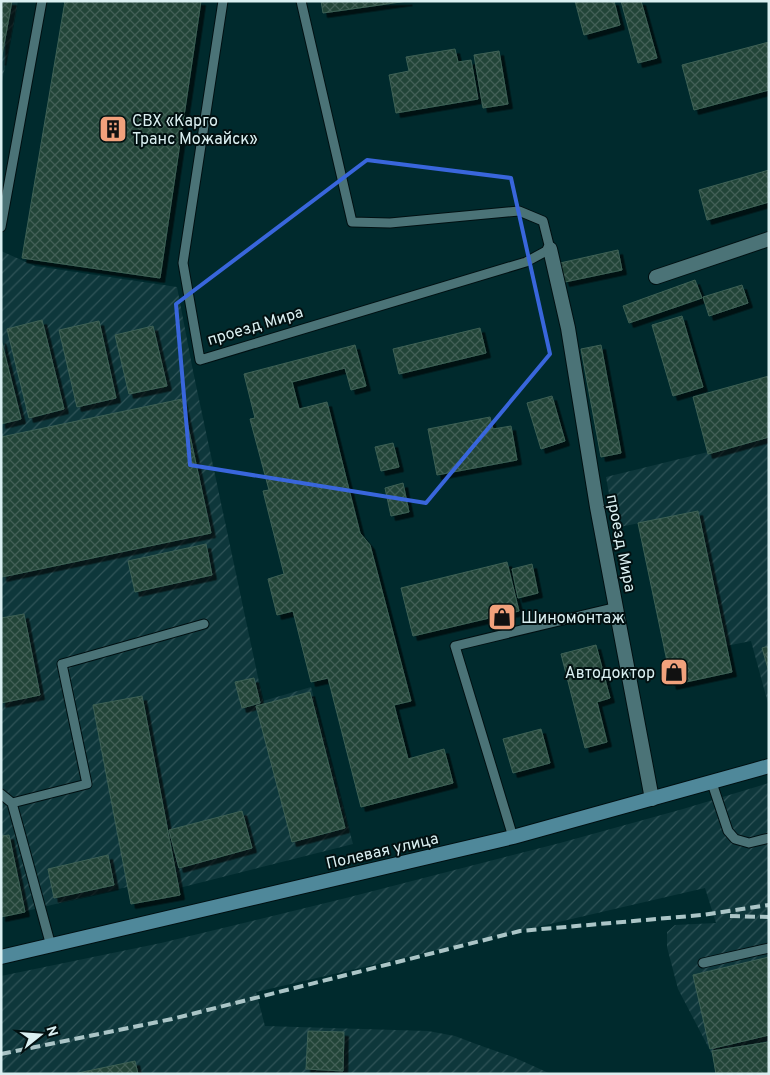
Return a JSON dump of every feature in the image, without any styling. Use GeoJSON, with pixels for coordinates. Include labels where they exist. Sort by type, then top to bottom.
{"type":"FeatureCollection","features":[{"type":"Feature","properties":{"kind":"main road","name":"Полевая улица"},"geometry":{"type":"LineString","coordinates":[[1,957],[513,837],[769,766]]}},
{"type":"Feature","properties":{"kind":"street"},"geometry":{"type":"LineString","coordinates":[[656,277],[769,239]]}},
{"type":"Feature","properties":{"kind":"street","name":"проезд Мира"},"geometry":{"type":"LineString","coordinates":[[550,249],[568,328],[597,507],[652,799]]}},
{"type":"Feature","properties":{"kind":"lane"},"geometry":{"type":"LineString","coordinates":[[1,227],[42,1]]}},
{"type":"Feature","properties":{"kind":"lane","name":"проезд Мира"},"geometry":{"type":"LineString","coordinates":[[223,1],[183,263],[200,360],[526,262],[550,249],[543,221],[519,211],[390,223],[352,222],[301,1]]}},
{"type":"Feature","properties":{"kind":"lane"},"geometry":{"type":"LineString","coordinates":[[513,837],[455,646],[617,607]]}},
{"type":"Feature","properties":{"kind":"lane"},"geometry":{"type":"LineString","coordinates":[[12,803],[87,784],[62,664],[204,624]]}},
{"type":"Feature","properties":{"kind":"lane"},"geometry":{"type":"LineString","coordinates":[[712,783],[728,831],[735,839],[749,843],[769,838]]}},
{"type":"Feature","properties":{"kind":"lane"},"geometry":{"type":"LineString","coordinates":[[1,794],[12,803],[51,946]]}},
{"type":"Feature","properties":{"kind":"lane"},"geometry":{"type":"LineString","coordinates":[[703,963],[769,948]]}},
{"type":"Feature","properties":{"kind":"highlighted area"},"geometry":{"type":"Polygon","coordinates":[[[367,160],[511,178],[550,354],[426,503],[190,465],[176,304],[367,160]]]}},
{"type":"Feature","properties":{"kind":"shaded area"},"geometry":{"type":"Polygon","coordinates":[[[1,1],[18,1],[1,87],[1,1]]]}},
{"type":"Feature","properties":{"kind":"shaded area"},"geometry":{"type":"Polygon","coordinates":[[[1,251],[35,266],[177,287],[263,701],[311,687],[353,844],[179,888],[180,895],[131,904],[127,887],[1,917],[1,251]]]}},
{"type":"Feature","properties":{"kind":"shaded area"},"geometry":{"type":"Polygon","coordinates":[[[769,437],[769,707],[751,641],[726,646],[698,511],[615,528],[606,477],[769,437]]]}},
{"type":"Feature","properties":{"kind":"shaded area"},"geometry":{"type":"Polygon","coordinates":[[[769,783],[769,1074],[716,1074],[713,1056],[678,989],[667,947],[667,932],[675,925],[716,923],[705,888],[256,992],[265,1026],[428,1031],[455,1036],[513,1057],[551,1074],[1,1074],[1,976],[161,943],[346,898],[560,843],[769,783]]]}},
{"type":"Feature","properties":{"kind":"building"},"geometry":{"type":"Polygon","coordinates":[[[1,1],[12,1],[1,61],[1,1]]]}},
{"type":"Feature","properties":{"kind":"building","name":"СВХ «Карго Транс Можайск»"},"geometry":{"type":"Polygon","coordinates":[[[65,1],[201,1],[160,278],[22,258],[65,1]]]}},
{"type":"Feature","properties":{"kind":"building"},"geometry":{"type":"Polygon","coordinates":[[[321,1],[408,1],[323,13],[321,1]]]}},
{"type":"Feature","properties":{"kind":"building"},"geometry":{"type":"Polygon","coordinates":[[[575,1],[614,1],[620,25],[584,35],[575,1]]]}},
{"type":"Feature","properties":{"kind":"building"},"geometry":{"type":"Polygon","coordinates":[[[621,1],[641,1],[657,58],[638,63],[621,1]]]}},
{"type":"Feature","properties":{"kind":"building"},"geometry":{"type":"Polygon","coordinates":[[[769,42],[769,90],[694,110],[682,65],[769,42]]]}},
{"type":"Feature","properties":{"kind":"building"},"geometry":{"type":"Polygon","coordinates":[[[455,49],[458,62],[471,60],[478,99],[396,113],[389,75],[409,71],[406,57],[455,49]]]}},
{"type":"Feature","properties":{"kind":"building"},"geometry":{"type":"Polygon","coordinates":[[[499,51],[508,104],[483,108],[474,55],[499,51]]]}},
{"type":"Feature","properties":{"kind":"building"},"geometry":{"type":"Polygon","coordinates":[[[769,170],[769,202],[707,220],[699,190],[769,170]]]}},
{"type":"Feature","properties":{"kind":"building"},"geometry":{"type":"Polygon","coordinates":[[[618,250],[622,270],[565,282],[560,263],[618,250]]]}},
{"type":"Feature","properties":{"kind":"building"},"geometry":{"type":"Polygon","coordinates":[[[695,280],[702,298],[629,323],[623,306],[695,280]]]}},
{"type":"Feature","properties":{"kind":"building"},"geometry":{"type":"Polygon","coordinates":[[[742,285],[748,303],[709,316],[703,297],[742,285]]]}},
{"type":"Feature","properties":{"kind":"building"},"geometry":{"type":"Polygon","coordinates":[[[682,316],[703,387],[673,396],[652,325],[682,316]]]}},
{"type":"Feature","properties":{"kind":"building"},"geometry":{"type":"Polygon","coordinates":[[[42,320],[64,409],[29,418],[7,329],[42,320]]]}},
{"type":"Feature","properties":{"kind":"building"},"geometry":{"type":"Polygon","coordinates":[[[99,321],[116,398],[77,407],[59,330],[99,321]]]}},
{"type":"Feature","properties":{"kind":"building"},"geometry":{"type":"Polygon","coordinates":[[[153,326],[167,386],[129,394],[115,335],[153,326]]]}},
{"type":"Feature","properties":{"kind":"building"},"geometry":{"type":"Polygon","coordinates":[[[480,328],[486,353],[399,374],[393,349],[480,328]]]}},
{"type":"Feature","properties":{"kind":"building"},"geometry":{"type":"Polygon","coordinates":[[[1,339],[21,419],[1,424],[1,339]]]}},
{"type":"Feature","properties":{"kind":"building"},"geometry":{"type":"Polygon","coordinates":[[[355,345],[366,386],[351,390],[345,368],[292,382],[299,409],[327,402],[360,533],[370,545],[411,701],[394,705],[408,759],[444,749],[453,783],[361,807],[328,678],[311,682],[293,611],[277,615],[268,579],[284,574],[263,491],[269,490],[250,419],[255,418],[244,374],[355,345]]]}},
{"type":"Feature","properties":{"kind":"building"},"geometry":{"type":"Polygon","coordinates":[[[601,345],[621,453],[601,457],[581,349],[601,345]]]}},
{"type":"Feature","properties":{"kind":"building"},"geometry":{"type":"Polygon","coordinates":[[[769,376],[769,437],[708,454],[693,397],[769,376]]]}},
{"type":"Feature","properties":{"kind":"building"},"geometry":{"type":"Polygon","coordinates":[[[552,396],[565,441],[541,449],[527,403],[552,396]]]}},
{"type":"Feature","properties":{"kind":"building"},"geometry":{"type":"Polygon","coordinates":[[[182,399],[211,533],[2,577],[1,437],[182,399]]]}},
{"type":"Feature","properties":{"kind":"building"},"geometry":{"type":"Polygon","coordinates":[[[490,417],[493,429],[511,426],[517,460],[437,475],[428,429],[490,417]]]}},
{"type":"Feature","properties":{"kind":"building"},"geometry":{"type":"Polygon","coordinates":[[[393,443],[399,467],[381,471],[375,447],[393,443]]]}},
{"type":"Feature","properties":{"kind":"building"},"geometry":{"type":"Polygon","coordinates":[[[403,483],[409,512],[391,516],[385,488],[403,483]]]}},
{"type":"Feature","properties":{"kind":"building"},"geometry":{"type":"Polygon","coordinates":[[[698,511],[732,672],[672,685],[638,523],[698,511]]]}},
{"type":"Feature","properties":{"kind":"building"},"geometry":{"type":"Polygon","coordinates":[[[206,544],[212,575],[135,592],[128,561],[206,544]]]}},
{"type":"Feature","properties":{"kind":"building"},"geometry":{"type":"Polygon","coordinates":[[[507,562],[519,611],[413,636],[401,588],[507,562]]]}},
{"type":"Feature","properties":{"kind":"building"},"geometry":{"type":"Polygon","coordinates":[[[532,564],[538,593],[518,598],[512,569],[532,564]]]}},
{"type":"Feature","properties":{"kind":"building"},"geometry":{"type":"Polygon","coordinates":[[[24,614],[40,695],[1,703],[1,618],[24,614]]]}},
{"type":"Feature","properties":{"kind":"building"},"geometry":{"type":"Polygon","coordinates":[[[596,645],[610,698],[597,702],[607,742],[585,748],[561,654],[596,645]]]}},
{"type":"Feature","properties":{"kind":"building"},"geometry":{"type":"Polygon","coordinates":[[[769,646],[769,672],[762,648],[769,646]]]}},
{"type":"Feature","properties":{"kind":"building"},"geometry":{"type":"Polygon","coordinates":[[[254,678],[260,703],[242,708],[235,682],[254,678]]]}},
{"type":"Feature","properties":{"kind":"building"},"geometry":{"type":"Polygon","coordinates":[[[310,692],[345,828],[292,842],[256,706],[310,692]]]}},
{"type":"Feature","properties":{"kind":"building"},"geometry":{"type":"Polygon","coordinates":[[[142,696],[180,895],[131,904],[93,705],[142,696]]]}},
{"type":"Feature","properties":{"kind":"building"},"geometry":{"type":"Polygon","coordinates":[[[541,729],[550,763],[513,773],[503,739],[541,729]]]}},
{"type":"Feature","properties":{"kind":"building"},"geometry":{"type":"Polygon","coordinates":[[[242,811],[252,848],[179,868],[169,830],[242,811]]]}},
{"type":"Feature","properties":{"kind":"building"},"geometry":{"type":"Polygon","coordinates":[[[9,835],[25,912],[1,917],[1,836],[9,835]]]}},
{"type":"Feature","properties":{"kind":"building"},"geometry":{"type":"Polygon","coordinates":[[[108,855],[114,885],[54,898],[48,869],[108,855]]]}},
{"type":"Feature","properties":{"kind":"building"},"geometry":{"type":"Polygon","coordinates":[[[769,957],[769,1035],[710,1049],[693,975],[769,957]]]}},
{"type":"Feature","properties":{"kind":"building"},"geometry":{"type":"Polygon","coordinates":[[[308,1031],[344,1032],[343,1071],[306,1069],[308,1031]]]}},
{"type":"Feature","properties":{"kind":"building"},"geometry":{"type":"Polygon","coordinates":[[[769,1042],[769,1074],[716,1074],[712,1051],[769,1042]]]}},
{"type":"Feature","properties":{"kind":"building"},"geometry":{"type":"Polygon","coordinates":[[[135,1061],[138,1074],[78,1073],[135,1061]]]}},
{"type":"Feature","properties":{"kind":"railway"},"geometry":{"type":"LineString","coordinates":[[1,1054],[172,1019],[520,931],[702,915],[769,905]]}},
{"type":"Feature","properties":{"kind":"railway"},"geometry":{"type":"LineString","coordinates":[[730,916],[769,917]]}},
{"type":"Feature","properties":{"kind":"place","name":"СВХ «Карго Транс Можайск»"},"geometry":{"type":"Point","coordinates":[113,129]}},
{"type":"Feature","properties":{"kind":"place","name":"Шиномонтаж"},"geometry":{"type":"Point","coordinates":[502,617]}},
{"type":"Feature","properties":{"kind":"place","name":"Автодоктор"},"geometry":{"type":"Point","coordinates":[674,672]}}]}
